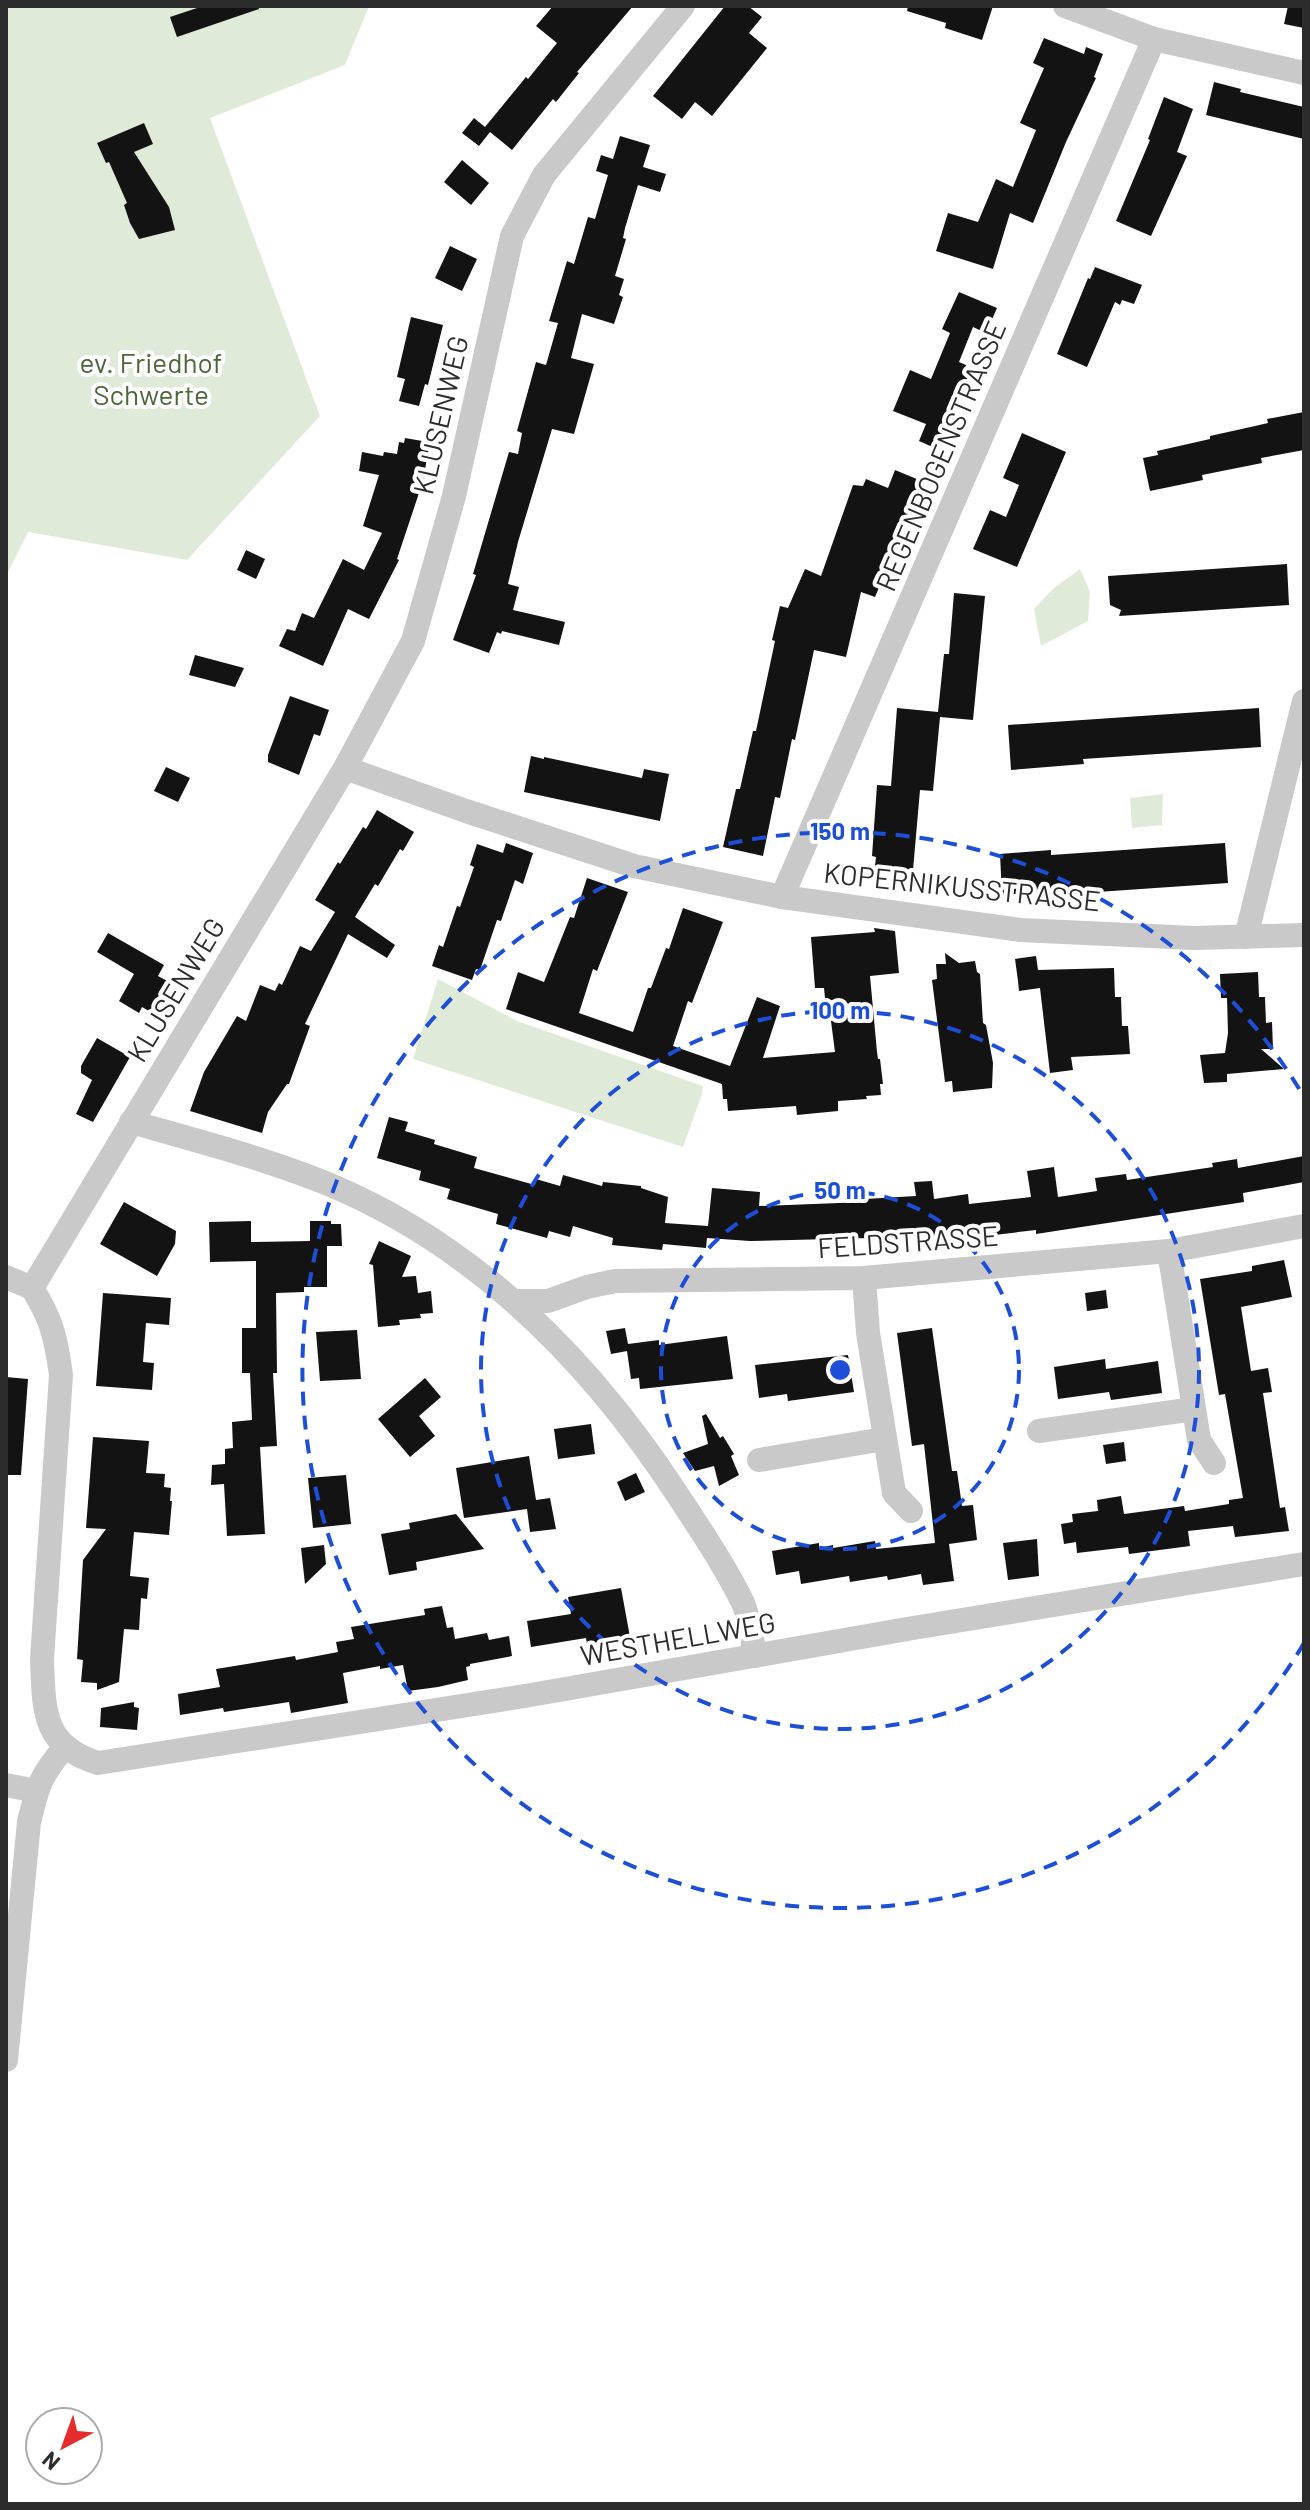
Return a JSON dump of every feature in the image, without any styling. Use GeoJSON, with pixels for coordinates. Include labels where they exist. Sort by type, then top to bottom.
{"type":"FeatureCollection","features":[{"type":"Feature","properties":{"kind":"street","name":"KLUSENWEG"},"geometry":{"type":"LineString","coordinates":[[32,1288],[345,768],[413,641],[454,496],[512,236],[544,175],[683,6]]}},
{"type":"Feature","properties":{"kind":"street"},"geometry":{"type":"LineString","coordinates":[[1065,6],[1154,39],[1304,73]]}},
{"type":"Feature","properties":{"kind":"street","name":"REGENBOGENSTRASSE"},"geometry":{"type":"LineString","coordinates":[[782,897],[1154,39]]}},
{"type":"Feature","properties":{"kind":"street"},"geometry":{"type":"LineString","coordinates":[[1246,937],[1304,701]]}},
{"type":"Feature","properties":{"kind":"street","name":"KOPERNIKUSSTRASSE"},"geometry":{"type":"LineString","coordinates":[[345,768],[634,866],[782,897],[1020,930],[1194,938],[1304,935]]}},
{"type":"Feature","properties":{"kind":"street"},"geometry":{"type":"LineString","coordinates":[[132,1122],[257,1157],[330,1185],[394,1216],[458,1257],[516,1301],[617,1409],[666,1477],[743,1604],[755,1656]]}},
{"type":"Feature","properties":{"kind":"street","name":"FELDSTRASSE"},"geometry":{"type":"LineString","coordinates":[[516,1301],[548,1301],[615,1281],[864,1278],[1169,1251],[1304,1226]]}},
{"type":"Feature","properties":{"kind":"street"},"geometry":{"type":"LineString","coordinates":[[1169,1251],[1199,1440],[1214,1463]]}},
{"type":"Feature","properties":{"kind":"street"},"geometry":{"type":"LineString","coordinates":[[6,1277],[32,1288],[48,1314],[61,1375],[42,1659],[49,1720],[53,1735],[65,1747],[45,1770],[36,1791],[29,1822],[6,2060]]}},
{"type":"Feature","properties":{"kind":"street"},"geometry":{"type":"LineString","coordinates":[[864,1278],[868,1333],[894,1493],[911,1511]]}},
{"type":"Feature","properties":{"kind":"street"},"geometry":{"type":"LineString","coordinates":[[1039,1431],[1194,1409]]}},
{"type":"Feature","properties":{"kind":"street"},"geometry":{"type":"LineString","coordinates":[[759,1460],[884,1439]]}},
{"type":"Feature","properties":{"kind":"street","name":"WESTHELLWEG"},"geometry":{"type":"LineString","coordinates":[[65,1747],[80,1758],[98,1763],[525,1696],[1304,1564]]}},
{"type":"Feature","properties":{"kind":"street"},"geometry":{"type":"LineString","coordinates":[[6,1785],[36,1791]]}},
{"type":"Feature","properties":{"kind":"green space","name":"ev. Friedhof Schwerte"},"geometry":{"type":"Polygon","coordinates":[[[6,6],[369,6],[345,65],[210,118],[320,416],[187,560],[28,532],[6,576],[6,6]]]}},
{"type":"Feature","properties":{"kind":"green space"},"geometry":{"type":"Polygon","coordinates":[[[1080,569],[1090,592],[1088,621],[1041,646],[1034,609],[1054,588],[1080,569]]]}},
{"type":"Feature","properties":{"kind":"green space"},"geometry":{"type":"Polygon","coordinates":[[[1163,794],[1162,825],[1132,828],[1130,798],[1163,794]]]}},
{"type":"Feature","properties":{"kind":"green space"},"geometry":{"type":"Polygon","coordinates":[[[438,979],[517,1021],[703,1086],[683,1147],[413,1059],[438,979]]]}},
{"type":"Feature","properties":{"kind":"building"},"geometry":{"type":"Polygon","coordinates":[[[203,6],[258,6],[259,9],[177,37],[170,17],[203,6]]]}},
{"type":"Feature","properties":{"kind":"building"},"geometry":{"type":"Polygon","coordinates":[[[553,6],[633,6],[556,102],[553,99],[512,150],[490,132],[479,146],[462,133],[474,118],[485,127],[557,43],[536,26],[553,6]]]}},
{"type":"Feature","properties":{"kind":"building"},"geometry":{"type":"Polygon","coordinates":[[[725,6],[748,6],[762,17],[749,33],[767,48],[712,116],[695,102],[682,119],[653,96],[725,6]]]}},
{"type":"Feature","properties":{"kind":"building"},"geometry":{"type":"Polygon","coordinates":[[[908,6],[993,6],[982,40],[945,28],[946,23],[907,11],[908,6]]]}},
{"type":"Feature","properties":{"kind":"building"},"geometry":{"type":"Polygon","coordinates":[[[1288,6],[1304,6],[1304,28],[1284,24],[1288,6]]]}},
{"type":"Feature","properties":{"kind":"building"},"geometry":{"type":"Polygon","coordinates":[[[1044,38],[1084,54],[1086,47],[1103,54],[1096,78],[1033,223],[1010,213],[993,269],[936,251],[948,213],[978,222],[996,179],[1013,187],[1036,130],[1020,123],[1044,68],[1033,63],[1044,38]]]}},
{"type":"Feature","properties":{"kind":"building"},"geometry":{"type":"Polygon","coordinates":[[[1214,82],[1241,89],[1240,92],[1304,107],[1304,139],[1206,115],[1214,82]]]}},
{"type":"Feature","properties":{"kind":"building"},"geometry":{"type":"Polygon","coordinates":[[[1164,97],[1193,109],[1177,152],[1187,156],[1151,236],[1116,221],[1150,140],[1164,97]]]}},
{"type":"Feature","properties":{"kind":"building"},"geometry":{"type":"Polygon","coordinates":[[[144,123],[153,144],[134,152],[169,207],[175,230],[139,239],[124,205],[127,203],[97,143],[144,123]]]}},
{"type":"Feature","properties":{"kind":"building"},"geometry":{"type":"Polygon","coordinates":[[[620,136],[650,145],[643,167],[666,174],[660,192],[638,185],[615,276],[624,279],[619,295],[623,297],[614,324],[582,314],[571,358],[594,364],[574,434],[552,429],[508,584],[519,587],[513,610],[565,622],[559,645],[502,631],[501,634],[497,632],[489,653],[453,640],[476,575],[473,574],[509,452],[518,454],[522,433],[517,431],[536,362],[546,365],[558,323],[549,321],[567,261],[574,264],[588,217],[595,219],[608,175],[596,171],[601,155],[613,159],[620,136]]]}},
{"type":"Feature","properties":{"kind":"building"},"geometry":{"type":"Polygon","coordinates":[[[462,160],[489,183],[471,205],[444,182],[462,160]]]}},
{"type":"Feature","properties":{"kind":"building"},"geometry":{"type":"Polygon","coordinates":[[[450,246],[477,259],[462,291],[435,278],[450,246]]]}},
{"type":"Feature","properties":{"kind":"building"},"geometry":{"type":"Polygon","coordinates":[[[1095,267],[1142,285],[1134,304],[1122,300],[1120,305],[1115,302],[1087,367],[1057,354],[1095,267]]]}},
{"type":"Feature","properties":{"kind":"building"},"geometry":{"type":"Polygon","coordinates":[[[959,292],[997,308],[986,333],[973,327],[959,362],[966,365],[964,372],[969,374],[937,449],[919,441],[926,424],[893,411],[910,370],[931,379],[950,333],[942,329],[959,292]]]}},
{"type":"Feature","properties":{"kind":"building"},"geometry":{"type":"Polygon","coordinates":[[[411,317],[443,325],[428,385],[425,384],[419,406],[399,401],[405,379],[397,377],[411,317]]]}},
{"type":"Feature","properties":{"kind":"building"},"geometry":{"type":"Polygon","coordinates":[[[1304,412],[1304,450],[1261,458],[1262,463],[1202,475],[1203,480],[1150,491],[1143,458],[1158,455],[1157,451],[1210,439],[1210,436],[1268,423],[1267,419],[1304,412]]]}},
{"type":"Feature","properties":{"kind":"building"},"geometry":{"type":"Polygon","coordinates":[[[1022,433],[1066,452],[1017,567],[973,549],[990,510],[1006,517],[1019,485],[1003,478],[1022,433]]]}},
{"type":"Feature","properties":{"kind":"building"},"geometry":{"type":"Polygon","coordinates":[[[405,438],[428,442],[423,481],[399,560],[369,619],[348,609],[323,666],[279,646],[287,629],[295,631],[302,613],[314,618],[343,559],[364,570],[382,533],[363,526],[379,475],[359,471],[362,452],[383,456],[384,452],[397,454],[399,442],[404,443],[405,438]]]}},
{"type":"Feature","properties":{"kind":"building"},"geometry":{"type":"Polygon","coordinates":[[[895,470],[924,482],[875,597],[861,592],[846,657],[814,650],[795,740],[792,739],[780,798],[775,797],[763,856],[723,847],[736,789],[740,789],[753,731],[756,731],[780,606],[788,608],[805,569],[821,576],[853,485],[863,486],[866,479],[888,488],[895,470]]]}},
{"type":"Feature","properties":{"kind":"building"},"geometry":{"type":"Polygon","coordinates":[[[246,550],[265,559],[256,579],[237,570],[246,550]]]}},
{"type":"Feature","properties":{"kind":"building"},"geometry":{"type":"Polygon","coordinates":[[[1287,564],[1289,605],[1119,616],[1121,610],[1110,605],[1108,576],[1287,564]]]}},
{"type":"Feature","properties":{"kind":"building"},"geometry":{"type":"Polygon","coordinates":[[[954,593],[985,596],[973,720],[940,717],[933,791],[920,790],[913,870],[875,866],[876,857],[872,856],[877,785],[891,786],[897,708],[938,712],[944,654],[949,654],[954,593]]]}},
{"type":"Feature","properties":{"kind":"building"},"geometry":{"type":"Polygon","coordinates":[[[195,655],[244,668],[235,687],[189,675],[195,655]]]}},
{"type":"Feature","properties":{"kind":"building"},"geometry":{"type":"Polygon","coordinates":[[[290,696],[329,710],[320,736],[314,734],[299,775],[268,762],[290,696]]]}},
{"type":"Feature","properties":{"kind":"building"},"geometry":{"type":"Polygon","coordinates":[[[1259,708],[1261,747],[1083,759],[1084,764],[1011,770],[1008,725],[1259,708]]]}},
{"type":"Feature","properties":{"kind":"building"},"geometry":{"type":"Polygon","coordinates":[[[531,756],[642,778],[644,769],[669,774],[660,821],[524,792],[531,756]]]}},
{"type":"Feature","properties":{"kind":"building"},"geometry":{"type":"Polygon","coordinates":[[[166,767],[190,778],[178,802],[154,791],[166,767]]]}},
{"type":"Feature","properties":{"kind":"building"},"geometry":{"type":"Polygon","coordinates":[[[377,810],[414,832],[355,917],[395,945],[387,958],[348,934],[305,1024],[310,1026],[289,1084],[268,1112],[262,1133],[190,1111],[204,1072],[237,1016],[246,1021],[260,985],[275,991],[279,983],[282,985],[300,946],[311,951],[335,912],[315,900],[338,862],[340,864],[377,810]]]}},
{"type":"Feature","properties":{"kind":"building"},"geometry":{"type":"Polygon","coordinates":[[[506,843],[533,853],[523,884],[515,880],[480,970],[476,969],[472,980],[432,966],[439,945],[443,947],[457,906],[460,907],[474,867],[470,865],[477,844],[503,853],[506,843]]]}},
{"type":"Feature","properties":{"kind":"building"},"geometry":{"type":"Polygon","coordinates":[[[1225,843],[1228,883],[1054,895],[1054,891],[1002,895],[1000,854],[1051,850],[1051,855],[1225,843]]]}},
{"type":"Feature","properties":{"kind":"building"},"geometry":{"type":"Polygon","coordinates":[[[587,878],[628,892],[597,971],[593,969],[579,1013],[633,1032],[648,988],[651,988],[666,948],[669,949],[683,908],[723,922],[692,1003],[688,1001],[673,1046],[730,1066],[757,997],[780,1006],[763,1058],[835,1052],[828,998],[825,998],[824,988],[815,988],[811,937],[875,932],[874,928],[895,931],[899,973],[870,976],[883,1084],[880,1084],[881,1095],[838,1101],[838,1111],[797,1115],[796,1106],[728,1111],[722,1084],[506,1009],[518,972],[544,982],[570,917],[574,918],[587,878]]]}},
{"type":"Feature","properties":{"kind":"building"},"geometry":{"type":"Polygon","coordinates":[[[108,933],[164,965],[158,976],[171,983],[172,997],[162,1001],[154,1014],[142,1007],[139,1013],[119,1001],[134,974],[97,952],[108,933]]]}},
{"type":"Feature","properties":{"kind":"building"},"geometry":{"type":"Polygon","coordinates":[[[945,953],[959,963],[975,961],[980,974],[983,1023],[986,1025],[993,1063],[992,1088],[953,1092],[952,1081],[945,1082],[932,980],[937,979],[936,964],[946,964],[945,953]]]}},
{"type":"Feature","properties":{"kind":"building"},"geometry":{"type":"Polygon","coordinates":[[[1036,956],[1038,970],[1114,968],[1115,997],[1121,997],[1122,1026],[1128,1026],[1130,1054],[1071,1057],[1073,1070],[1050,1073],[1040,988],[1019,991],[1015,959],[1036,956]]]}},
{"type":"Feature","properties":{"kind":"building"},"geometry":{"type":"Polygon","coordinates":[[[1258,972],[1259,997],[1265,997],[1266,1023],[1272,1022],[1273,1049],[1261,1049],[1284,1069],[1227,1074],[1227,1082],[1204,1083],[1200,1055],[1225,1053],[1228,1033],[1227,998],[1221,998],[1220,974],[1258,972]]]}},
{"type":"Feature","properties":{"kind":"building"},"geometry":{"type":"Polygon","coordinates":[[[97,1038],[130,1057],[93,1122],[76,1114],[92,1080],[81,1073],[81,1066],[97,1038]]]}},
{"type":"Feature","properties":{"kind":"building"},"geometry":{"type":"Polygon","coordinates":[[[389,1117],[408,1122],[405,1131],[477,1157],[474,1168],[535,1185],[536,1179],[560,1186],[563,1175],[602,1186],[603,1182],[641,1186],[668,1197],[665,1223],[708,1226],[712,1188],[760,1192],[759,1206],[865,1202],[865,1199],[916,1196],[914,1182],[932,1181],[934,1199],[968,1194],[969,1204],[1031,1197],[1027,1171],[1054,1167],[1058,1197],[1097,1191],[1095,1178],[1126,1174],[1127,1180],[1213,1167],[1212,1163],[1237,1159],[1238,1168],[1304,1156],[1304,1182],[1243,1193],[1244,1202],[1036,1234],[1036,1230],[977,1237],[978,1242],[951,1245],[950,1236],[750,1241],[707,1238],[706,1248],[663,1244],[662,1250],[612,1245],[613,1238],[573,1226],[570,1237],[549,1231],[547,1238],[496,1224],[498,1214],[447,1199],[450,1189],[419,1180],[421,1171],[377,1158],[389,1117]]]}},
{"type":"Feature","properties":{"kind":"building"},"geometry":{"type":"Polygon","coordinates":[[[124,1202],[176,1231],[175,1244],[157,1276],[100,1244],[124,1202]]]}},
{"type":"Feature","properties":{"kind":"building"},"geometry":{"type":"Polygon","coordinates":[[[251,1221],[251,1242],[310,1241],[310,1221],[331,1221],[331,1224],[341,1224],[342,1246],[327,1246],[327,1287],[304,1287],[304,1292],[276,1293],[277,1373],[273,1373],[277,1446],[260,1447],[265,1534],[227,1536],[224,1484],[211,1485],[212,1465],[225,1464],[225,1449],[233,1448],[232,1422],[252,1420],[250,1373],[242,1373],[242,1328],[256,1328],[256,1261],[210,1262],[209,1222],[251,1221]]]}},
{"type":"Feature","properties":{"kind":"building"},"geometry":{"type":"Polygon","coordinates":[[[379,1241],[411,1256],[402,1277],[416,1276],[418,1293],[431,1291],[433,1313],[420,1314],[421,1318],[399,1320],[400,1325],[378,1327],[373,1265],[369,1264],[379,1241]]]}},
{"type":"Feature","properties":{"kind":"building"},"geometry":{"type":"Polygon","coordinates":[[[1284,1260],[1292,1297],[1241,1307],[1251,1371],[1268,1368],[1272,1392],[1263,1393],[1280,1508],[1285,1507],[1289,1531],[1235,1537],[1233,1526],[1188,1531],[1190,1546],[1129,1554],[1128,1547],[1077,1553],[1076,1542],[1064,1544],[1061,1524],[1073,1522],[1072,1514],[1098,1511],[1097,1500],[1121,1496],[1124,1514],[1184,1506],[1185,1511],[1229,1504],[1229,1500],[1243,1498],[1225,1394],[1219,1395],[1200,1279],[1252,1271],[1252,1266],[1284,1260]]]}},
{"type":"Feature","properties":{"kind":"building"},"geometry":{"type":"Polygon","coordinates":[[[1106,1290],[1108,1308],[1087,1311],[1085,1293],[1106,1290]]]}},
{"type":"Feature","properties":{"kind":"building"},"geometry":{"type":"Polygon","coordinates":[[[103,1293],[171,1298],[169,1325],[146,1323],[143,1362],[154,1363],[152,1390],[96,1386],[103,1293]]]}},
{"type":"Feature","properties":{"kind":"building"},"geometry":{"type":"Polygon","coordinates":[[[625,1328],[628,1344],[659,1340],[659,1345],[727,1336],[733,1379],[640,1389],[639,1378],[631,1379],[627,1351],[611,1354],[606,1331],[625,1328]]]}},
{"type":"Feature","properties":{"kind":"building"},"geometry":{"type":"Polygon","coordinates":[[[932,1328],[952,1471],[957,1471],[962,1506],[973,1505],[977,1540],[949,1544],[954,1581],[923,1585],[921,1574],[850,1582],[849,1576],[801,1584],[799,1571],[776,1575],[772,1551],[819,1543],[819,1548],[833,1545],[833,1548],[875,1541],[876,1549],[935,1543],[924,1444],[912,1446],[897,1333],[932,1328]]]}},
{"type":"Feature","properties":{"kind":"building"},"geometry":{"type":"Polygon","coordinates":[[[357,1330],[361,1379],[320,1381],[316,1332],[357,1330]]]}},
{"type":"Feature","properties":{"kind":"building"},"geometry":{"type":"Polygon","coordinates":[[[848,1355],[854,1392],[788,1401],[787,1394],[759,1398],[755,1365],[848,1355]]]}},
{"type":"Feature","properties":{"kind":"building"},"geometry":{"type":"Polygon","coordinates":[[[1105,1359],[1106,1369],[1158,1361],[1162,1393],[1111,1400],[1109,1392],[1058,1399],[1054,1367],[1105,1359]]]}},
{"type":"Feature","properties":{"kind":"building"},"geometry":{"type":"Polygon","coordinates":[[[6,1377],[28,1379],[21,1475],[6,1475],[6,1377]]]}},
{"type":"Feature","properties":{"kind":"building"},"geometry":{"type":"Polygon","coordinates":[[[425,1378],[441,1397],[419,1416],[435,1436],[410,1457],[378,1419],[425,1378]]]}},
{"type":"Feature","properties":{"kind":"building"},"geometry":{"type":"Polygon","coordinates":[[[706,1414],[734,1454],[731,1456],[739,1475],[719,1486],[714,1466],[695,1471],[683,1453],[708,1444],[702,1416],[706,1414]]]}},
{"type":"Feature","properties":{"kind":"building"},"geometry":{"type":"Polygon","coordinates":[[[591,1424],[595,1454],[558,1459],[554,1429],[591,1424]]]}},
{"type":"Feature","properties":{"kind":"building"},"geometry":{"type":"Polygon","coordinates":[[[93,1437],[149,1441],[146,1473],[165,1474],[164,1487],[171,1488],[172,1501],[169,1535],[134,1532],[130,1576],[149,1578],[147,1599],[141,1598],[139,1630],[124,1629],[119,1682],[97,1690],[97,1683],[81,1682],[83,1660],[77,1659],[83,1560],[106,1529],[86,1528],[93,1437]]]}},
{"type":"Feature","properties":{"kind":"building"},"geometry":{"type":"Polygon","coordinates":[[[1124,1442],[1126,1461],[1106,1464],[1103,1445],[1124,1442]]]}},
{"type":"Feature","properties":{"kind":"building"},"geometry":{"type":"Polygon","coordinates":[[[529,1456],[536,1500],[550,1498],[556,1529],[530,1532],[527,1509],[464,1518],[456,1468],[529,1456]]]}},
{"type":"Feature","properties":{"kind":"building"},"geometry":{"type":"Polygon","coordinates":[[[636,1473],[645,1492],[625,1501],[617,1482],[636,1473]]]}},
{"type":"Feature","properties":{"kind":"building"},"geometry":{"type":"Polygon","coordinates":[[[346,1475],[351,1524],[313,1528],[308,1478],[346,1475]]]}},
{"type":"Feature","properties":{"kind":"building"},"geometry":{"type":"Polygon","coordinates":[[[456,1514],[484,1549],[416,1562],[417,1570],[389,1575],[381,1534],[410,1529],[409,1523],[456,1514]]]}},
{"type":"Feature","properties":{"kind":"building"},"geometry":{"type":"Polygon","coordinates":[[[1037,1539],[1039,1576],[1008,1580],[1003,1543],[1037,1539]]]}},
{"type":"Feature","properties":{"kind":"building"},"geometry":{"type":"Polygon","coordinates":[[[324,1545],[326,1564],[305,1584],[301,1548],[324,1545]]]}},
{"type":"Feature","properties":{"kind":"building"},"geometry":{"type":"Polygon","coordinates":[[[621,1588],[630,1637],[587,1644],[586,1638],[531,1647],[527,1621],[571,1614],[568,1597],[621,1588]]]}},
{"type":"Feature","properties":{"kind":"building"},"geometry":{"type":"Polygon","coordinates":[[[442,1606],[447,1628],[453,1627],[455,1639],[487,1633],[489,1640],[509,1636],[512,1656],[470,1664],[466,1667],[468,1680],[408,1691],[403,1665],[343,1673],[348,1703],[291,1713],[289,1702],[180,1715],[178,1694],[220,1687],[216,1669],[338,1652],[336,1642],[354,1639],[351,1627],[425,1615],[424,1609],[442,1606]]]}},
{"type":"Feature","properties":{"kind":"building"},"geometry":{"type":"Polygon","coordinates":[[[134,1702],[134,1707],[139,1708],[137,1730],[100,1727],[101,1708],[134,1702]]]}}]}
